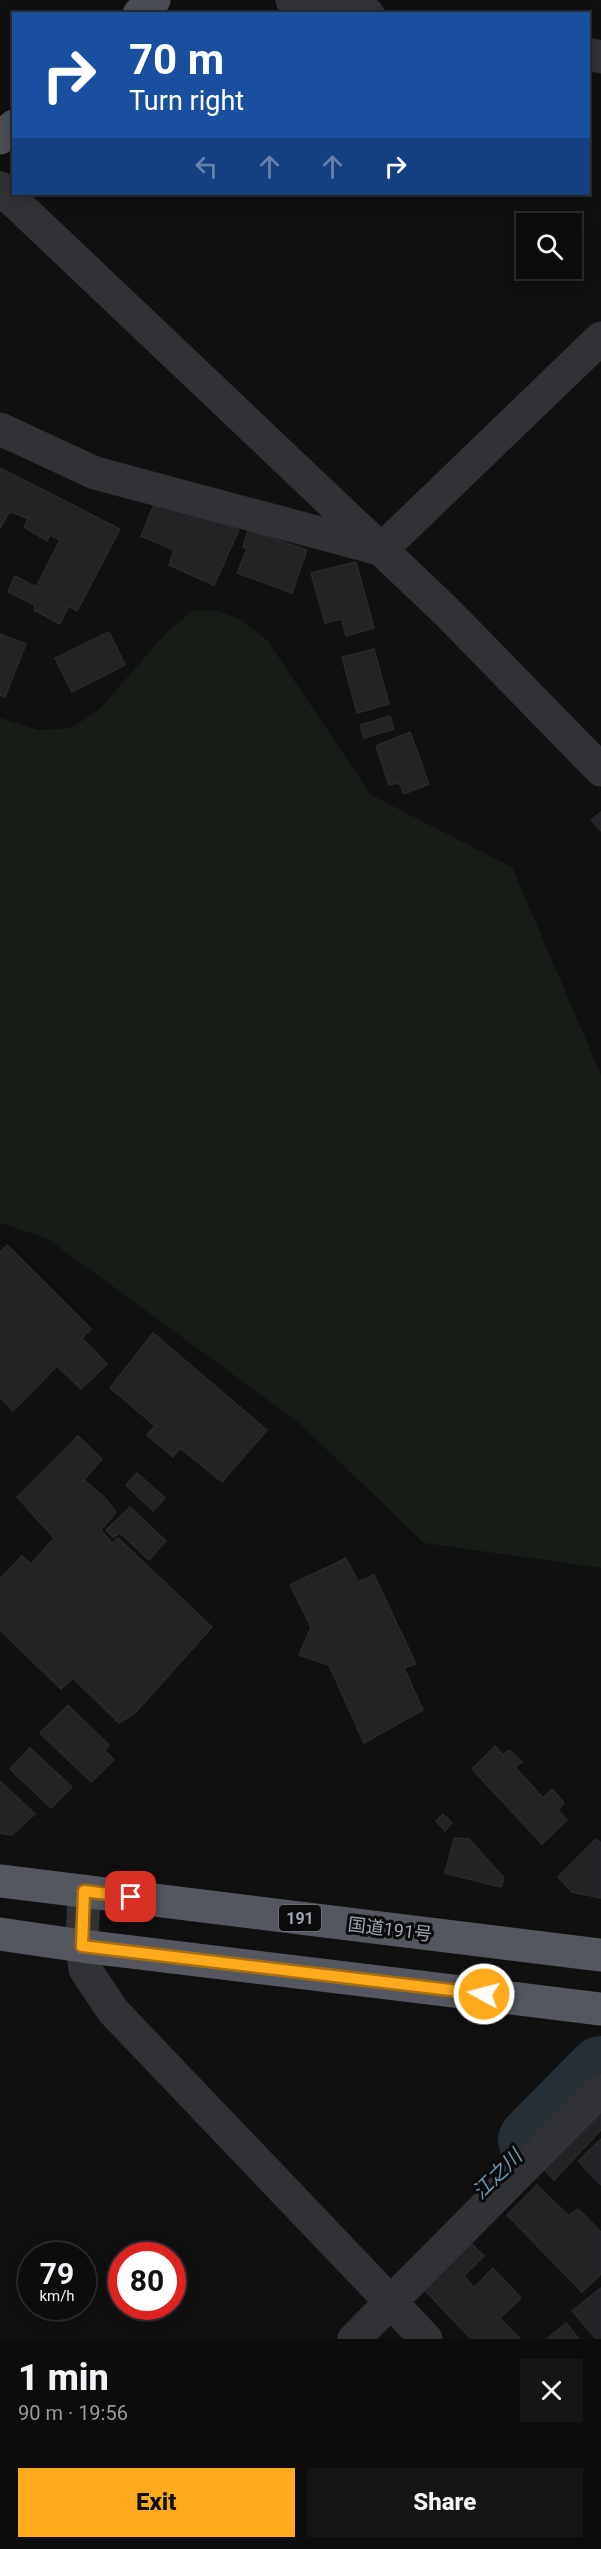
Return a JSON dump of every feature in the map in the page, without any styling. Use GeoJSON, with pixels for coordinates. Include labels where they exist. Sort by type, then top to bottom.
{"type":"FeatureCollection","features":[{"type":"Feature","properties":{"kind":"highway","name":"国道191号"},"geometry":{"type":"LineString","coordinates":[[0,1881],[601,1955]]}},
{"type":"Feature","properties":{"kind":"highway"},"geometry":{"type":"LineString","coordinates":[[0,1934],[601,2009]]}},
{"type":"Feature","properties":{"kind":"main road"},"geometry":{"type":"LineString","coordinates":[[141,12],[154,0]]}},
{"type":"Feature","properties":{"kind":"main road"},"geometry":{"type":"LineString","coordinates":[[0,138],[12,128]]}},
{"type":"Feature","properties":{"kind":"street"},"geometry":{"type":"LineString","coordinates":[[292,0],[357,12]]}},
{"type":"Feature","properties":{"kind":"street"},"geometry":{"type":"LineString","coordinates":[[0,188],[447,612],[601,770]]}},
{"type":"Feature","properties":{"kind":"street"},"geometry":{"type":"LineString","coordinates":[[381,550],[601,339]]}},
{"type":"Feature","properties":{"kind":"street"},"geometry":{"type":"LineString","coordinates":[[0,429],[95,473],[381,550]]}},
{"type":"Feature","properties":{"kind":"street"},"geometry":{"type":"LineString","coordinates":[[84,1891],[82,1946],[85,1969],[113,2011],[426,2339]]}},
{"type":"Feature","properties":{"kind":"street"},"geometry":{"type":"LineString","coordinates":[[354,2339],[601,2090]]}},
{"type":"Feature","properties":{"kind":"shaded area"},"geometry":{"type":"Polygon","coordinates":[[[192,611],[220,611],[242,621],[267,640],[371,795],[512,867],[601,1075],[601,1568],[424,1543],[298,1422],[48,1239],[0,1223],[0,718],[39,730],[71,728],[99,710],[166,633],[192,611]]]}},
{"type":"Feature","properties":{"kind":"building"},"geometry":{"type":"Polygon","coordinates":[[[0,468],[120,529],[77,611],[69,606],[60,624],[34,610],[35,605],[8,592],[15,576],[36,587],[60,540],[50,535],[47,541],[24,527],[28,519],[10,511],[0,528],[0,468]]]}},
{"type":"Feature","properties":{"kind":"building"},"geometry":{"type":"Polygon","coordinates":[[[158,495],[239,530],[214,585],[169,565],[174,550],[141,536],[158,495]]]}},
{"type":"Feature","properties":{"kind":"building"},"geometry":{"type":"Polygon","coordinates":[[[248,530],[307,550],[292,593],[237,573],[247,549],[243,547],[248,530]]]}},
{"type":"Feature","properties":{"kind":"building"},"geometry":{"type":"Polygon","coordinates":[[[356,562],[374,628],[346,636],[342,619],[325,623],[311,573],[356,562]]]}},
{"type":"Feature","properties":{"kind":"building"},"geometry":{"type":"Polygon","coordinates":[[[109,632],[125,665],[72,692],[55,658],[109,632]]]}},
{"type":"Feature","properties":{"kind":"building"},"geometry":{"type":"Polygon","coordinates":[[[0,634],[26,644],[5,697],[0,695],[0,634]]]}},
{"type":"Feature","properties":{"kind":"building"},"geometry":{"type":"Polygon","coordinates":[[[374,649],[389,704],[357,713],[342,657],[374,649]]]}},
{"type":"Feature","properties":{"kind":"building"},"geometry":{"type":"Polygon","coordinates":[[[390,716],[394,729],[364,738],[360,725],[390,716]]]}},
{"type":"Feature","properties":{"kind":"building"},"geometry":{"type":"Polygon","coordinates":[[[410,732],[429,784],[404,794],[399,783],[389,785],[376,746],[410,732]]]}},
{"type":"Feature","properties":{"kind":"building"},"geometry":{"type":"Polygon","coordinates":[[[601,812],[601,831],[591,820],[601,812]]]}},
{"type":"Feature","properties":{"kind":"building"},"geometry":{"type":"Polygon","coordinates":[[[7,1245],[91,1329],[82,1338],[107,1364],[81,1389],[57,1366],[13,1411],[0,1397],[0,1252],[7,1245]]]}},
{"type":"Feature","properties":{"kind":"building"},"geometry":{"type":"Polygon","coordinates":[[[153,1333],[267,1430],[222,1482],[180,1448],[173,1457],[147,1435],[155,1426],[110,1388],[153,1333]]]}},
{"type":"Feature","properties":{"kind":"building"},"geometry":{"type":"Polygon","coordinates":[[[78,1436],[102,1459],[84,1480],[104,1497],[116,1512],[101,1530],[112,1543],[118,1538],[212,1627],[135,1713],[119,1723],[73,1678],[61,1689],[0,1630],[0,1579],[22,1556],[31,1564],[54,1538],[17,1497],[78,1436]]]}},
{"type":"Feature","properties":{"kind":"building"},"geometry":{"type":"Polygon","coordinates":[[[137,1473],[165,1498],[153,1511],[126,1485],[137,1473]]]}},
{"type":"Feature","properties":{"kind":"building"},"geometry":{"type":"Polygon","coordinates":[[[130,1507],[166,1541],[149,1560],[120,1533],[113,1537],[106,1530],[130,1507]]]}},
{"type":"Feature","properties":{"kind":"building"},"geometry":{"type":"Polygon","coordinates":[[[346,1558],[358,1582],[374,1575],[416,1664],[404,1668],[423,1710],[364,1743],[329,1665],[299,1655],[311,1627],[290,1585],[346,1558]]]}},
{"type":"Feature","properties":{"kind":"building"},"geometry":{"type":"Polygon","coordinates":[[[68,1705],[109,1745],[104,1750],[114,1760],[91,1782],[40,1733],[68,1705]]]}},
{"type":"Feature","properties":{"kind":"building"},"geometry":{"type":"Polygon","coordinates":[[[495,1746],[503,1755],[509,1750],[522,1762],[515,1767],[543,1798],[552,1789],[564,1803],[558,1810],[567,1820],[542,1844],[472,1769],[495,1746]]]}},
{"type":"Feature","properties":{"kind":"building"},"geometry":{"type":"Polygon","coordinates":[[[30,1748],[72,1787],[51,1808],[10,1769],[30,1748]]]}},
{"type":"Feature","properties":{"kind":"building"},"geometry":{"type":"Polygon","coordinates":[[[0,1781],[35,1814],[12,1835],[0,1833],[0,1781]]]}},
{"type":"Feature","properties":{"kind":"building"},"geometry":{"type":"Polygon","coordinates":[[[443,1814],[452,1823],[445,1831],[436,1821],[443,1814]]]}},
{"type":"Feature","properties":{"kind":"building"},"geometry":{"type":"Polygon","coordinates":[[[454,1838],[469,1839],[504,1878],[501,1887],[445,1873],[454,1838]]]}},
{"type":"Feature","properties":{"kind":"building"},"geometry":{"type":"Polygon","coordinates":[[[596,1839],[601,1843],[601,1898],[572,1892],[558,1877],[596,1839]]]}},
{"type":"Feature","properties":{"kind":"building"},"geometry":{"type":"Polygon","coordinates":[[[601,2110],[601,2130],[554,2180],[544,2169],[601,2110]]]}},
{"type":"Feature","properties":{"kind":"building"},"geometry":{"type":"Polygon","coordinates":[[[601,2139],[601,2185],[578,2161],[601,2139]]]}},
{"type":"Feature","properties":{"kind":"building"},"geometry":{"type":"Polygon","coordinates":[[[537,2185],[569,2216],[578,2209],[601,2232],[601,2274],[582,2292],[507,2215],[537,2185]]]}},
{"type":"Feature","properties":{"kind":"building"},"geometry":{"type":"Polygon","coordinates":[[[470,2242],[484,2256],[464,2276],[474,2288],[493,2268],[521,2298],[500,2318],[520,2339],[471,2339],[422,2287],[470,2242]]]}},
{"type":"Feature","properties":{"kind":"building"},"geometry":{"type":"Polygon","coordinates":[[[601,2288],[601,2339],[596,2339],[572,2311],[601,2288]]]}},
{"type":"Feature","properties":{"kind":"building"},"geometry":{"type":"Polygon","coordinates":[[[566,2323],[579,2339],[547,2339],[566,2323]]]}},
{"type":"Feature","properties":{"kind":"waterway","name":"江之川"},"geometry":{"type":"LineString","coordinates":[[531,2140],[601,2069]]}},
{"type":"Feature","properties":{"kind":"route"},"geometry":{"type":"LineString","coordinates":[[131,1897],[84,1891],[82,1946],[484,1994]]}}]}
